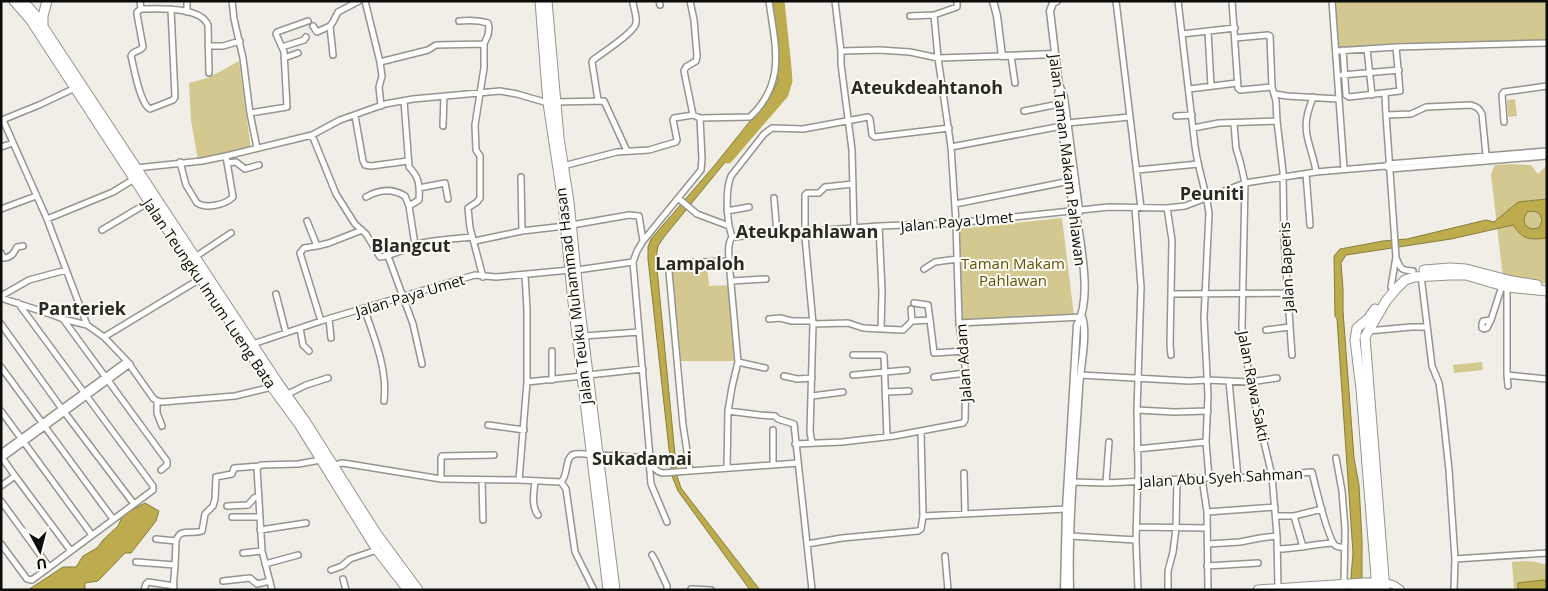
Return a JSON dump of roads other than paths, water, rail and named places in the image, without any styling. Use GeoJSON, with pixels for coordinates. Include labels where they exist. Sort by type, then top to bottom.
{"type":"FeatureCollection","features":[{"type":"Feature","properties":{"kind":"highway","name":"Jalan Teungku Imum Lueng Bata"},"geometry":{"type":"LineString","coordinates":[[14,1],[30,19],[75,88],[90,105],[136,168],[253,344],[286,395],[321,460],[377,550],[406,586],[419,590]]}},
{"type":"Feature","properties":{"kind":"highway","name":"Jalan Teungku Imum Lueng Bata"},"geometry":{"type":"LineString","coordinates":[[23,1],[43,26],[149,202],[220,306],[272,387],[302,423],[334,468],[376,533],[406,586]]}},
{"type":"Feature","properties":{"kind":"highway"},"geometry":{"type":"LineString","coordinates":[[43,26],[43,16],[47,1]]}},
{"type":"Feature","properties":{"kind":"highway","name":"Jalan Teuku Muhammad Hasan"},"geometry":{"type":"LineString","coordinates":[[540,1],[569,225]]}},
{"type":"Feature","properties":{"kind":"highway","name":"Jalan Teuku Muhammad Hasan"},"geometry":{"type":"LineString","coordinates":[[547,1],[552,102],[563,166],[576,302],[595,455],[615,590]]}},
{"type":"Feature","properties":{"kind":"highway"},"geometry":{"type":"LineString","coordinates":[[1365,389],[1355,340],[1357,328],[1368,318],[1391,287],[1410,276],[1450,268],[1466,269],[1512,281],[1547,286]]}},
{"type":"Feature","properties":{"kind":"highway"},"geometry":{"type":"LineString","coordinates":[[1258,590],[1349,585],[1381,587],[1365,389],[1365,337],[1386,302],[1410,276],[1466,275],[1504,287],[1547,291]]}},
{"type":"Feature","properties":{"kind":"highway","name":"Jalan Teuku Muhammad Hasan"},"geometry":{"type":"LineString","coordinates":[[576,302],[584,336],[585,375]]}},
{"type":"Feature","properties":{"kind":"highway","name":"Jalan Teuku Muhammad Hasan"},"geometry":{"type":"LineString","coordinates":[[595,455],[608,590]]}},
{"type":"Feature","properties":{"kind":"main road"},"geometry":{"type":"LineString","coordinates":[[1381,587],[1394,585],[1401,590]]}},
{"type":"Feature","properties":{"kind":"street"},"geometry":{"type":"LineString","coordinates":[[140,1],[141,9]]}},
{"type":"Feature","properties":{"kind":"street"},"geometry":{"type":"LineString","coordinates":[[187,1],[187,12]]}},
{"type":"Feature","properties":{"kind":"street"},"geometry":{"type":"LineString","coordinates":[[232,1],[257,148]]}},
{"type":"Feature","properties":{"kind":"street"},"geometry":{"type":"LineString","coordinates":[[313,26],[317,32],[330,26],[338,12],[359,1]]}},
{"type":"Feature","properties":{"kind":"street"},"geometry":{"type":"LineString","coordinates":[[365,1],[380,62],[382,76],[379,86],[382,106]]}},
{"type":"Feature","properties":{"kind":"street"},"geometry":{"type":"LineString","coordinates":[[690,1],[694,20],[697,56],[696,61],[686,67],[684,71],[692,115]]}},
{"type":"Feature","properties":{"kind":"street"},"geometry":{"type":"LineString","coordinates":[[563,166],[627,150],[649,150],[676,142],[672,120],[674,118],[692,115],[700,118],[750,117],[770,91],[775,78],[776,66],[769,1]]}},
{"type":"Feature","properties":{"kind":"street"},"geometry":{"type":"LineString","coordinates":[[835,1],[852,150],[854,228]]}},
{"type":"Feature","properties":{"kind":"street"},"geometry":{"type":"LineString","coordinates":[[910,16],[934,15],[956,7],[957,1]]}},
{"type":"Feature","properties":{"kind":"street"},"geometry":{"type":"LineString","coordinates":[[993,1],[997,16],[1002,56]]}},
{"type":"Feature","properties":{"kind":"street"},"geometry":{"type":"LineString","coordinates":[[1116,1],[1137,170],[1141,287],[1137,410],[1138,482],[1136,540],[1138,590]]}},
{"type":"Feature","properties":{"kind":"street"},"geometry":{"type":"LineString","coordinates":[[1178,1],[1193,128],[1198,164],[1207,198],[1209,225],[1204,318],[1208,411],[1206,442],[1209,478]]}},
{"type":"Feature","properties":{"kind":"street"},"geometry":{"type":"LineString","coordinates":[[1232,1],[1238,88],[1240,90],[1272,88],[1270,36],[1235,38]]}},
{"type":"Feature","properties":{"kind":"street"},"geometry":{"type":"LineString","coordinates":[[1332,1],[1344,169]]}},
{"type":"Feature","properties":{"kind":"street","name":"Jalan Taman Makam Pahlawan"},"geometry":{"type":"LineString","coordinates":[[1055,2],[1050,10],[1059,86],[1058,96],[1065,124],[1070,181],[1076,210],[1085,296],[1082,317],[1077,325],[1066,509],[1065,590]]}},
{"type":"Feature","properties":{"kind":"street"},"geometry":{"type":"LineString","coordinates":[[598,100],[592,62],[635,27],[633,3]]}},
{"type":"Feature","properties":{"kind":"street"},"geometry":{"type":"LineString","coordinates":[[171,9],[175,97],[173,100],[152,109],[146,107],[131,56],[143,47],[136,14],[141,9],[171,9],[200,16],[206,20],[208,25],[210,73]]}},
{"type":"Feature","properties":{"kind":"street","name":"Jalan Adam"},"geometry":{"type":"LineString","coordinates":[[795,444],[842,442],[887,437],[921,432],[964,422],[967,406],[966,374],[960,323],[951,147],[938,58],[934,15]]}},
{"type":"Feature","properties":{"kind":"street"},"geometry":{"type":"LineString","coordinates":[[459,22],[473,20],[488,23],[489,26],[484,44],[484,68],[475,125],[476,150],[480,156],[480,198],[478,202],[468,208],[473,239],[483,277]]}},
{"type":"Feature","properties":{"kind":"street"},"geometry":{"type":"LineString","coordinates":[[250,113],[287,107],[284,58],[282,47],[276,34],[277,32],[308,22]]}},
{"type":"Feature","properties":{"kind":"street"},"geometry":{"type":"LineString","coordinates":[[330,26],[333,55]]}},
{"type":"Feature","properties":{"kind":"street"},"geometry":{"type":"LineString","coordinates":[[1182,34],[1234,28]]}},
{"type":"Feature","properties":{"kind":"street"},"geometry":{"type":"LineString","coordinates":[[1208,31],[1212,86]]}},
{"type":"Feature","properties":{"kind":"street"},"geometry":{"type":"LineString","coordinates":[[282,47],[304,40],[306,36]]}},
{"type":"Feature","properties":{"kind":"street"},"geometry":{"type":"LineString","coordinates":[[208,46],[223,46],[240,41]]}},
{"type":"Feature","properties":{"kind":"street"},"geometry":{"type":"LineString","coordinates":[[1336,51],[1547,42]]}},
{"type":"Feature","properties":{"kind":"street"},"geometry":{"type":"LineString","coordinates":[[380,62],[428,50],[436,45],[484,44]]}},
{"type":"Feature","properties":{"kind":"street"},"geometry":{"type":"LineString","coordinates":[[1344,50],[1347,96],[1372,95],[1400,91],[1396,47]]}},
{"type":"Feature","properties":{"kind":"street"},"geometry":{"type":"LineString","coordinates":[[841,51],[880,50],[910,52],[938,58],[1055,54]]}},
{"type":"Feature","properties":{"kind":"street"},"geometry":{"type":"LineString","coordinates":[[1367,50],[1372,95]]}},
{"type":"Feature","properties":{"kind":"street"},"geometry":{"type":"LineString","coordinates":[[284,58],[298,54]]}},
{"type":"Feature","properties":{"kind":"street"},"geometry":{"type":"LineString","coordinates":[[1011,56],[1015,83]]}},
{"type":"Feature","properties":{"kind":"street"},"geometry":{"type":"LineString","coordinates":[[1338,75],[1399,70]]}},
{"type":"Feature","properties":{"kind":"street"},"geometry":{"type":"LineString","coordinates":[[1189,89],[1237,83]]}},
{"type":"Feature","properties":{"kind":"street"},"geometry":{"type":"LineString","coordinates":[[1059,86],[1064,97],[1065,124]]}},
{"type":"Feature","properties":{"kind":"street"},"geometry":{"type":"LineString","coordinates":[[1504,122],[1502,95],[1504,92],[1547,86]]}},
{"type":"Feature","properties":{"kind":"street"},"geometry":{"type":"LineString","coordinates":[[75,88],[2,120],[47,219],[87,324]]}},
{"type":"Feature","properties":{"kind":"street","name":"Jalan Baperis"},"geometry":{"type":"LineString","coordinates":[[1272,88],[1275,94],[1281,150],[1292,355]]}},
{"type":"Feature","properties":{"kind":"street"},"geometry":{"type":"LineString","coordinates":[[136,168],[226,156],[312,135],[334,123],[382,106],[404,101],[500,92],[552,102],[602,100],[606,103],[627,150]]}},
{"type":"Feature","properties":{"kind":"street"},"geometry":{"type":"LineString","coordinates":[[1275,94],[1338,99]]}},
{"type":"Feature","properties":{"kind":"street"},"geometry":{"type":"LineString","coordinates":[[1385,94],[1388,166],[1396,250],[1391,287]]}},
{"type":"Feature","properties":{"kind":"street"},"geometry":{"type":"LineString","coordinates":[[443,126],[444,96]]}},
{"type":"Feature","properties":{"kind":"street"},"geometry":{"type":"LineString","coordinates":[[1276,101],[1288,96]]}},
{"type":"Feature","properties":{"kind":"street"},"geometry":{"type":"LineString","coordinates":[[1314,97],[1307,115],[1306,134],[1316,172]]}},
{"type":"Feature","properties":{"kind":"street"},"geometry":{"type":"LineString","coordinates":[[404,101],[409,167],[417,176],[419,188],[419,200],[409,206]]}},
{"type":"Feature","properties":{"kind":"street"},"geometry":{"type":"LineString","coordinates":[[1024,111],[1059,104]]}},
{"type":"Feature","properties":{"kind":"street"},"geometry":{"type":"LineString","coordinates":[[1386,115],[1411,114],[1426,107],[1476,106],[1482,114],[1486,156]]}},
{"type":"Feature","properties":{"kind":"street"},"geometry":{"type":"LineString","coordinates":[[1176,116],[1192,115]]}},
{"type":"Feature","properties":{"kind":"street"},"geometry":{"type":"LineString","coordinates":[[355,116],[365,165],[371,166],[408,161]]}},
{"type":"Feature","properties":{"kind":"street"},"geometry":{"type":"LineString","coordinates":[[951,147],[1065,124],[1130,117]]}},
{"type":"Feature","properties":{"kind":"street"},"geometry":{"type":"LineString","coordinates":[[667,522],[651,484],[633,262],[643,241],[701,170],[700,118]]}},
{"type":"Feature","properties":{"kind":"street"},"geometry":{"type":"LineString","coordinates":[[727,468],[728,411],[738,362],[728,248],[732,236],[727,211],[731,176],[764,134],[772,128],[803,129],[870,118],[872,135],[875,137],[949,128]]}},
{"type":"Feature","properties":{"kind":"street"},"geometry":{"type":"LineString","coordinates":[[1193,128],[1209,124],[1277,122]]}},
{"type":"Feature","properties":{"kind":"street","name":"Jalan Rawa Sakti"},"geometry":{"type":"LineString","coordinates":[[1234,124],[1236,148],[1242,165],[1245,183],[1242,328],[1250,382],[1272,476],[1276,516],[1278,588]]}},
{"type":"Feature","properties":{"kind":"street"},"geometry":{"type":"LineString","coordinates":[[312,135],[336,194],[355,224],[366,234],[380,257],[434,240],[473,239],[629,214],[639,216],[643,241]]}},
{"type":"Feature","properties":{"kind":"street"},"geometry":{"type":"LineString","coordinates":[[1,147],[13,143]]}},
{"type":"Feature","properties":{"kind":"street"},"geometry":{"type":"LineString","coordinates":[[1388,166],[1547,150]]}},
{"type":"Feature","properties":{"kind":"street"},"geometry":{"type":"LineString","coordinates":[[180,162],[189,190],[196,204],[205,206],[225,202],[233,197],[226,156]]}},
{"type":"Feature","properties":{"kind":"street"},"geometry":{"type":"LineString","coordinates":[[1388,166],[1547,156]]}},
{"type":"Feature","properties":{"kind":"street"},"geometry":{"type":"LineString","coordinates":[[227,163],[237,163],[245,169],[259,165]]}},
{"type":"Feature","properties":{"kind":"street"},"geometry":{"type":"LineString","coordinates":[[1137,170],[1198,164]]}},
{"type":"Feature","properties":{"kind":"street"},"geometry":{"type":"LineString","coordinates":[[1070,165],[1076,210]]}},
{"type":"Feature","properties":{"kind":"street","name":"Jalan Paya Umet"},"geometry":{"type":"LineString","coordinates":[[732,236],[956,223],[1109,207],[1167,208],[1185,206],[1245,183],[1316,172],[1388,166]]}},
{"type":"Feature","properties":{"kind":"street"},"geometry":{"type":"LineString","coordinates":[[1306,174],[1310,225]]}},
{"type":"Feature","properties":{"kind":"street"},"geometry":{"type":"LineString","coordinates":[[521,177],[522,231]]}},
{"type":"Feature","properties":{"kind":"street"},"geometry":{"type":"LineString","coordinates":[[47,219],[113,192],[134,179]]}},
{"type":"Feature","properties":{"kind":"street"},"geometry":{"type":"LineString","coordinates":[[955,204],[1070,181]]}},
{"type":"Feature","properties":{"kind":"street"},"geometry":{"type":"LineString","coordinates":[[419,188],[444,183],[448,199]]}},
{"type":"Feature","properties":{"kind":"street"},"geometry":{"type":"LineString","coordinates":[[812,443],[810,432],[813,322],[812,299],[806,264],[805,194],[819,193],[825,186],[853,184]]}},
{"type":"Feature","properties":{"kind":"street"},"geometry":{"type":"LineString","coordinates":[[366,197],[386,190],[404,196],[409,206],[415,245]]}},
{"type":"Feature","properties":{"kind":"street"},"geometry":{"type":"LineString","coordinates":[[1,209],[36,196]]}},
{"type":"Feature","properties":{"kind":"street"},"geometry":{"type":"LineString","coordinates":[[774,198],[777,233]]}},
{"type":"Feature","properties":{"kind":"street"},"geometry":{"type":"LineString","coordinates":[[679,199],[693,212],[729,226]]}},
{"type":"Feature","properties":{"kind":"street"},"geometry":{"type":"LineString","coordinates":[[102,230],[149,202]]}},
{"type":"Feature","properties":{"kind":"street"},"geometry":{"type":"LineString","coordinates":[[727,211],[749,207]]}},
{"type":"Feature","properties":{"kind":"street"},"geometry":{"type":"LineString","coordinates":[[1167,208],[1172,240],[1171,355]]}},
{"type":"Feature","properties":{"kind":"street"},"geometry":{"type":"LineString","coordinates":[[308,220],[317,246]]}},
{"type":"Feature","properties":{"kind":"street"},"geometry":{"type":"LineString","coordinates":[[879,226],[882,291],[881,329]]}},
{"type":"Feature","properties":{"kind":"street"},"geometry":{"type":"LineString","coordinates":[[321,321],[300,253],[304,248],[329,243],[362,230]]}},
{"type":"Feature","properties":{"kind":"street"},"geometry":{"type":"LineString","coordinates":[[195,257],[230,233]]}},
{"type":"Feature","properties":{"kind":"street"},"geometry":{"type":"LineString","coordinates":[[1,253],[4,258],[8,257],[14,254],[17,247],[24,246]]}},
{"type":"Feature","properties":{"kind":"street"},"geometry":{"type":"LineString","coordinates":[[388,256],[413,324],[422,364]]}},
{"type":"Feature","properties":{"kind":"street"},"geometry":{"type":"LineString","coordinates":[[1396,257],[1400,269],[1410,276],[1427,327],[1432,366],[1439,383],[1449,470],[1455,559],[1454,590]]}},
{"type":"Feature","properties":{"kind":"street"},"geometry":{"type":"LineString","coordinates":[[924,269],[935,262],[957,259]]}},
{"type":"Feature","properties":{"kind":"street"},"geometry":{"type":"LineString","coordinates":[[687,471],[670,268],[677,264],[729,261]]}},
{"type":"Feature","properties":{"kind":"street","name":"Jalan Paya Umet"},"geometry":{"type":"LineString","coordinates":[[253,344],[321,321],[468,277],[496,278],[633,262]]}},
{"type":"Feature","properties":{"kind":"street"},"geometry":{"type":"LineString","coordinates":[[1,297],[29,280],[66,270]]}},
{"type":"Feature","properties":{"kind":"street"},"geometry":{"type":"LineString","coordinates":[[519,480],[527,382],[525,275]]}},
{"type":"Feature","properties":{"kind":"street"},"geometry":{"type":"LineString","coordinates":[[104,337],[200,279]]}},
{"type":"Feature","properties":{"kind":"street"},"geometry":{"type":"LineString","coordinates":[[731,281],[766,279]]}},
{"type":"Feature","properties":{"kind":"street"},"geometry":{"type":"LineString","coordinates":[[1491,320],[1504,287]]}},
{"type":"Feature","properties":{"kind":"street"},"geometry":{"type":"LineString","coordinates":[[1504,287],[1508,386]]}},
{"type":"Feature","properties":{"kind":"street"},"geometry":{"type":"LineString","coordinates":[[1171,294],[1288,293]]}},
{"type":"Feature","properties":{"kind":"street"},"geometry":{"type":"LineString","coordinates":[[276,294],[286,333]]}},
{"type":"Feature","properties":{"kind":"street"},"geometry":{"type":"LineString","coordinates":[[1,297],[62,319],[87,324],[104,337],[128,363],[157,401],[234,396],[272,387]]}},
{"type":"Feature","properties":{"kind":"street"},"geometry":{"type":"LineString","coordinates":[[1,544],[27,579],[32,580],[152,491],[153,486],[18,303]]}},
{"type":"Feature","properties":{"kind":"street"},"geometry":{"type":"LineString","coordinates":[[914,303],[928,305],[934,353],[964,351]]}},
{"type":"Feature","properties":{"kind":"street"},"geometry":{"type":"LineString","coordinates":[[364,308],[383,372],[385,386],[384,401]]}},
{"type":"Feature","properties":{"kind":"street"},"geometry":{"type":"LineString","coordinates":[[911,309],[912,321]]}},
{"type":"Feature","properties":{"kind":"street"},"geometry":{"type":"LineString","coordinates":[[960,323],[1082,317]]}},
{"type":"Feature","properties":{"kind":"street","name":"Jalan Taman Makam Pahlawan"},"geometry":{"type":"LineString","coordinates":[[1080,375],[1085,325],[1082,317]]}},
{"type":"Feature","properties":{"kind":"street"},"geometry":{"type":"LineString","coordinates":[[62,319],[167,461],[167,465],[161,470]]}},
{"type":"Feature","properties":{"kind":"street"},"geometry":{"type":"LineString","coordinates":[[329,319],[331,338]]}},
{"type":"Feature","properties":{"kind":"street"},"geometry":{"type":"LineString","coordinates":[[769,319],[848,323],[863,328],[903,330],[912,321],[930,320]]}},
{"type":"Feature","properties":{"kind":"street"},"geometry":{"type":"LineString","coordinates":[[1,324],[134,504]]}},
{"type":"Feature","properties":{"kind":"street"},"geometry":{"type":"LineString","coordinates":[[1367,331],[1411,326],[1427,327]]}},
{"type":"Feature","properties":{"kind":"street"},"geometry":{"type":"LineString","coordinates":[[1266,330],[1290,327]]}},
{"type":"Feature","properties":{"kind":"street"},"geometry":{"type":"LineString","coordinates":[[300,328],[303,345],[309,351]]}},
{"type":"Feature","properties":{"kind":"street"},"geometry":{"type":"LineString","coordinates":[[584,336],[639,332]]}},
{"type":"Feature","properties":{"kind":"street"},"geometry":{"type":"LineString","coordinates":[[552,351],[552,380]]}},
{"type":"Feature","properties":{"kind":"street"},"geometry":{"type":"LineString","coordinates":[[853,355],[884,355],[887,437]]}},
{"type":"Feature","properties":{"kind":"street"},"geometry":{"type":"LineString","coordinates":[[738,362],[765,368]]}},
{"type":"Feature","properties":{"kind":"street"},"geometry":{"type":"LineString","coordinates":[[71,551],[2,456],[128,363]]}},
{"type":"Feature","properties":{"kind":"street"},"geometry":{"type":"LineString","coordinates":[[1,367],[113,519]]}},
{"type":"Feature","properties":{"kind":"street"},"geometry":{"type":"LineString","coordinates":[[527,382],[642,369]]}},
{"type":"Feature","properties":{"kind":"street"},"geometry":{"type":"LineString","coordinates":[[854,375],[907,370]]}},
{"type":"Feature","properties":{"kind":"street"},"geometry":{"type":"LineString","coordinates":[[934,377],[966,374]]}},
{"type":"Feature","properties":{"kind":"street"},"geometry":{"type":"LineString","coordinates":[[1065,590],[1080,375],[1189,381],[1250,382],[1277,378]]}},
{"type":"Feature","properties":{"kind":"street"},"geometry":{"type":"LineString","coordinates":[[1508,375],[1546,379]]}},
{"type":"Feature","properties":{"kind":"street"},"geometry":{"type":"LineString","coordinates":[[784,376],[797,379],[812,378]]}},
{"type":"Feature","properties":{"kind":"street"},"geometry":{"type":"LineString","coordinates":[[286,395],[306,385],[328,378]]}},
{"type":"Feature","properties":{"kind":"street"},"geometry":{"type":"LineString","coordinates":[[1229,381],[1238,478]]}},
{"type":"Feature","properties":{"kind":"street"},"geometry":{"type":"LineString","coordinates":[[886,392],[909,391]]}},
{"type":"Feature","properties":{"kind":"street"},"geometry":{"type":"LineString","coordinates":[[812,396],[843,392]]}},
{"type":"Feature","properties":{"kind":"street"},"geometry":{"type":"LineString","coordinates":[[157,401],[157,414],[162,426]]}},
{"type":"Feature","properties":{"kind":"street"},"geometry":{"type":"LineString","coordinates":[[1137,410],[1208,411]]}},
{"type":"Feature","properties":{"kind":"street"},"geometry":{"type":"LineString","coordinates":[[1,411],[92,535]]}},
{"type":"Feature","properties":{"kind":"street"},"geometry":{"type":"LineString","coordinates":[[728,411],[760,416],[775,416],[794,425],[812,590]]}},
{"type":"Feature","properties":{"kind":"street"},"geometry":{"type":"LineString","coordinates":[[488,425],[524,430]]}},
{"type":"Feature","properties":{"kind":"street"},"geometry":{"type":"LineString","coordinates":[[773,430],[773,465]]}},
{"type":"Feature","properties":{"kind":"street"},"geometry":{"type":"LineString","coordinates":[[807,544],[842,538],[918,531],[922,527],[923,516],[921,432]]}},
{"type":"Feature","properties":{"kind":"street"},"geometry":{"type":"LineString","coordinates":[[1106,483],[1110,442]]}},
{"type":"Feature","properties":{"kind":"street"},"geometry":{"type":"LineString","coordinates":[[1137,449],[1206,442]]}},
{"type":"Feature","properties":{"kind":"street"},"geometry":{"type":"LineString","coordinates":[[441,479],[442,456],[494,455]]}},
{"type":"Feature","properties":{"kind":"street"},"geometry":{"type":"LineString","coordinates":[[562,482],[566,476],[568,460],[571,455],[649,458]]}},
{"type":"Feature","properties":{"kind":"street"},"geometry":{"type":"LineString","coordinates":[[649,458],[654,468],[664,473],[798,463]]}},
{"type":"Feature","properties":{"kind":"street"},"geometry":{"type":"LineString","coordinates":[[1336,458],[1342,491],[1345,529],[1344,548],[1349,585]]}},
{"type":"Feature","properties":{"kind":"street"},"geometry":{"type":"LineString","coordinates":[[144,590],[148,582],[173,588],[178,535],[202,531],[205,514],[213,507],[216,477],[232,474],[234,468],[298,464],[321,460]]}},
{"type":"Feature","properties":{"kind":"street"},"geometry":{"type":"LineString","coordinates":[[334,468],[338,464],[343,463],[441,479],[562,482]]}},
{"type":"Feature","properties":{"kind":"street"},"geometry":{"type":"LineString","coordinates":[[259,466],[257,469],[262,551],[272,590]]}},
{"type":"Feature","properties":{"kind":"street","name":"Jalan Abu Syeh Sahman"},"geometry":{"type":"LineString","coordinates":[[1073,482],[1106,483],[1238,478],[1312,472],[1333,543]]}},
{"type":"Feature","properties":{"kind":"street"},"geometry":{"type":"LineString","coordinates":[[964,473],[965,514]]}},
{"type":"Feature","properties":{"kind":"street"},"geometry":{"type":"LineString","coordinates":[[1,486],[15,476]]}},
{"type":"Feature","properties":{"kind":"street"},"geometry":{"type":"LineString","coordinates":[[1202,478],[1206,512],[1208,590]]}},
{"type":"Feature","properties":{"kind":"street"},"geometry":{"type":"LineString","coordinates":[[482,480],[483,520]]}},
{"type":"Feature","properties":{"kind":"street"},"geometry":{"type":"LineString","coordinates":[[1168,590],[1168,571],[1176,528],[1177,480]]}},
{"type":"Feature","properties":{"kind":"street"},"geometry":{"type":"LineString","coordinates":[[535,481],[534,500],[535,511],[538,515]]}},
{"type":"Feature","properties":{"kind":"street"},"geometry":{"type":"LineString","coordinates":[[562,482],[566,489],[575,552],[594,590]]}},
{"type":"Feature","properties":{"kind":"street"},"geometry":{"type":"LineString","coordinates":[[227,506],[248,505],[258,496]]}},
{"type":"Feature","properties":{"kind":"street"},"geometry":{"type":"LineString","coordinates":[[1,501],[49,567]]}},
{"type":"Feature","properties":{"kind":"street"},"geometry":{"type":"LineString","coordinates":[[1206,512],[1275,507]]}},
{"type":"Feature","properties":{"kind":"street"},"geometry":{"type":"LineString","coordinates":[[923,516],[1066,509]]}},
{"type":"Feature","properties":{"kind":"street"},"geometry":{"type":"LineString","coordinates":[[1276,516],[1294,516],[1322,509]]}},
{"type":"Feature","properties":{"kind":"street"},"geometry":{"type":"LineString","coordinates":[[1294,516],[1303,547]]}},
{"type":"Feature","properties":{"kind":"street"},"geometry":{"type":"LineString","coordinates":[[232,517],[260,517]]}},
{"type":"Feature","properties":{"kind":"street"},"geometry":{"type":"LineString","coordinates":[[260,530],[306,522]]}},
{"type":"Feature","properties":{"kind":"street"},"geometry":{"type":"LineString","coordinates":[[1136,527],[1206,528]]}},
{"type":"Feature","properties":{"kind":"street"},"geometry":{"type":"LineString","coordinates":[[1070,536],[1136,540]]}},
{"type":"Feature","properties":{"kind":"street"},"geometry":{"type":"LineString","coordinates":[[1207,544],[1240,542],[1277,536]]}},
{"type":"Feature","properties":{"kind":"street"},"geometry":{"type":"LineString","coordinates":[[156,539],[176,541]]}},
{"type":"Feature","properties":{"kind":"street"},"geometry":{"type":"LineString","coordinates":[[1277,549],[1333,543],[1335,546],[1344,548]]}},
{"type":"Feature","properties":{"kind":"street"},"geometry":{"type":"LineString","coordinates":[[331,570],[342,566],[350,559],[377,550]]}},
{"type":"Feature","properties":{"kind":"street"},"geometry":{"type":"LineString","coordinates":[[243,553],[262,551]]}},
{"type":"Feature","properties":{"kind":"street"},"geometry":{"type":"LineString","coordinates":[[1455,559],[1546,553]]}},
{"type":"Feature","properties":{"kind":"street"},"geometry":{"type":"LineString","coordinates":[[265,564],[298,555]]}},
{"type":"Feature","properties":{"kind":"street"},"geometry":{"type":"LineString","coordinates":[[652,555],[656,560],[667,590]]}},
{"type":"Feature","properties":{"kind":"street"},"geometry":{"type":"LineString","coordinates":[[945,556],[948,590]]}},
{"type":"Feature","properties":{"kind":"street"},"geometry":{"type":"LineString","coordinates":[[136,562],[175,565]]}},
{"type":"Feature","properties":{"kind":"street"},"geometry":{"type":"LineString","coordinates":[[1207,566],[1258,563]]}},
{"type":"Feature","properties":{"kind":"street"},"geometry":{"type":"LineString","coordinates":[[223,581],[250,578],[257,584],[270,581]]}},
{"type":"Feature","properties":{"kind":"street"},"geometry":{"type":"LineString","coordinates":[[343,579],[346,590]]}},
{"type":"Feature","properties":{"kind":"street"},"geometry":{"type":"LineString","coordinates":[[691,589],[711,590]]}},
{"type":"Feature","properties":{"kind":"waterway"},"geometry":{"type":"LineString","coordinates":[[728,159],[784,94],[788,81],[780,1]]}},
{"type":"Feature","properties":{"kind":"district","name":"Ateukdeahtanoh"},"geometry":{"type":"Point","coordinates":[927,87]}},
{"type":"Feature","properties":{"kind":"district","name":"Peuniti"},"geometry":{"type":"Point","coordinates":[1212,193]}},
{"type":"Feature","properties":{"kind":"district","name":"Ateukpahlawan"},"geometry":{"type":"Point","coordinates":[807,231]}},
{"type":"Feature","properties":{"kind":"district","name":"Blangcut"},"geometry":{"type":"Point","coordinates":[411,245]}},
{"type":"Feature","properties":{"kind":"district","name":"Lampaloh"},"geometry":{"type":"Point","coordinates":[700,263]}},
{"type":"Feature","properties":{"kind":"district","name":"Panteriek"},"geometry":{"type":"Point","coordinates":[82,308]}},
{"type":"Feature","properties":{"kind":"district","name":"Sukadamai"},"geometry":{"type":"Point","coordinates":[642,458]}},
{"type":"Feature","properties":{"kind":"park label","name":"Taman Makam Pahlawan"},"geometry":{"type":"Point","coordinates":[1013,272]}}]}
